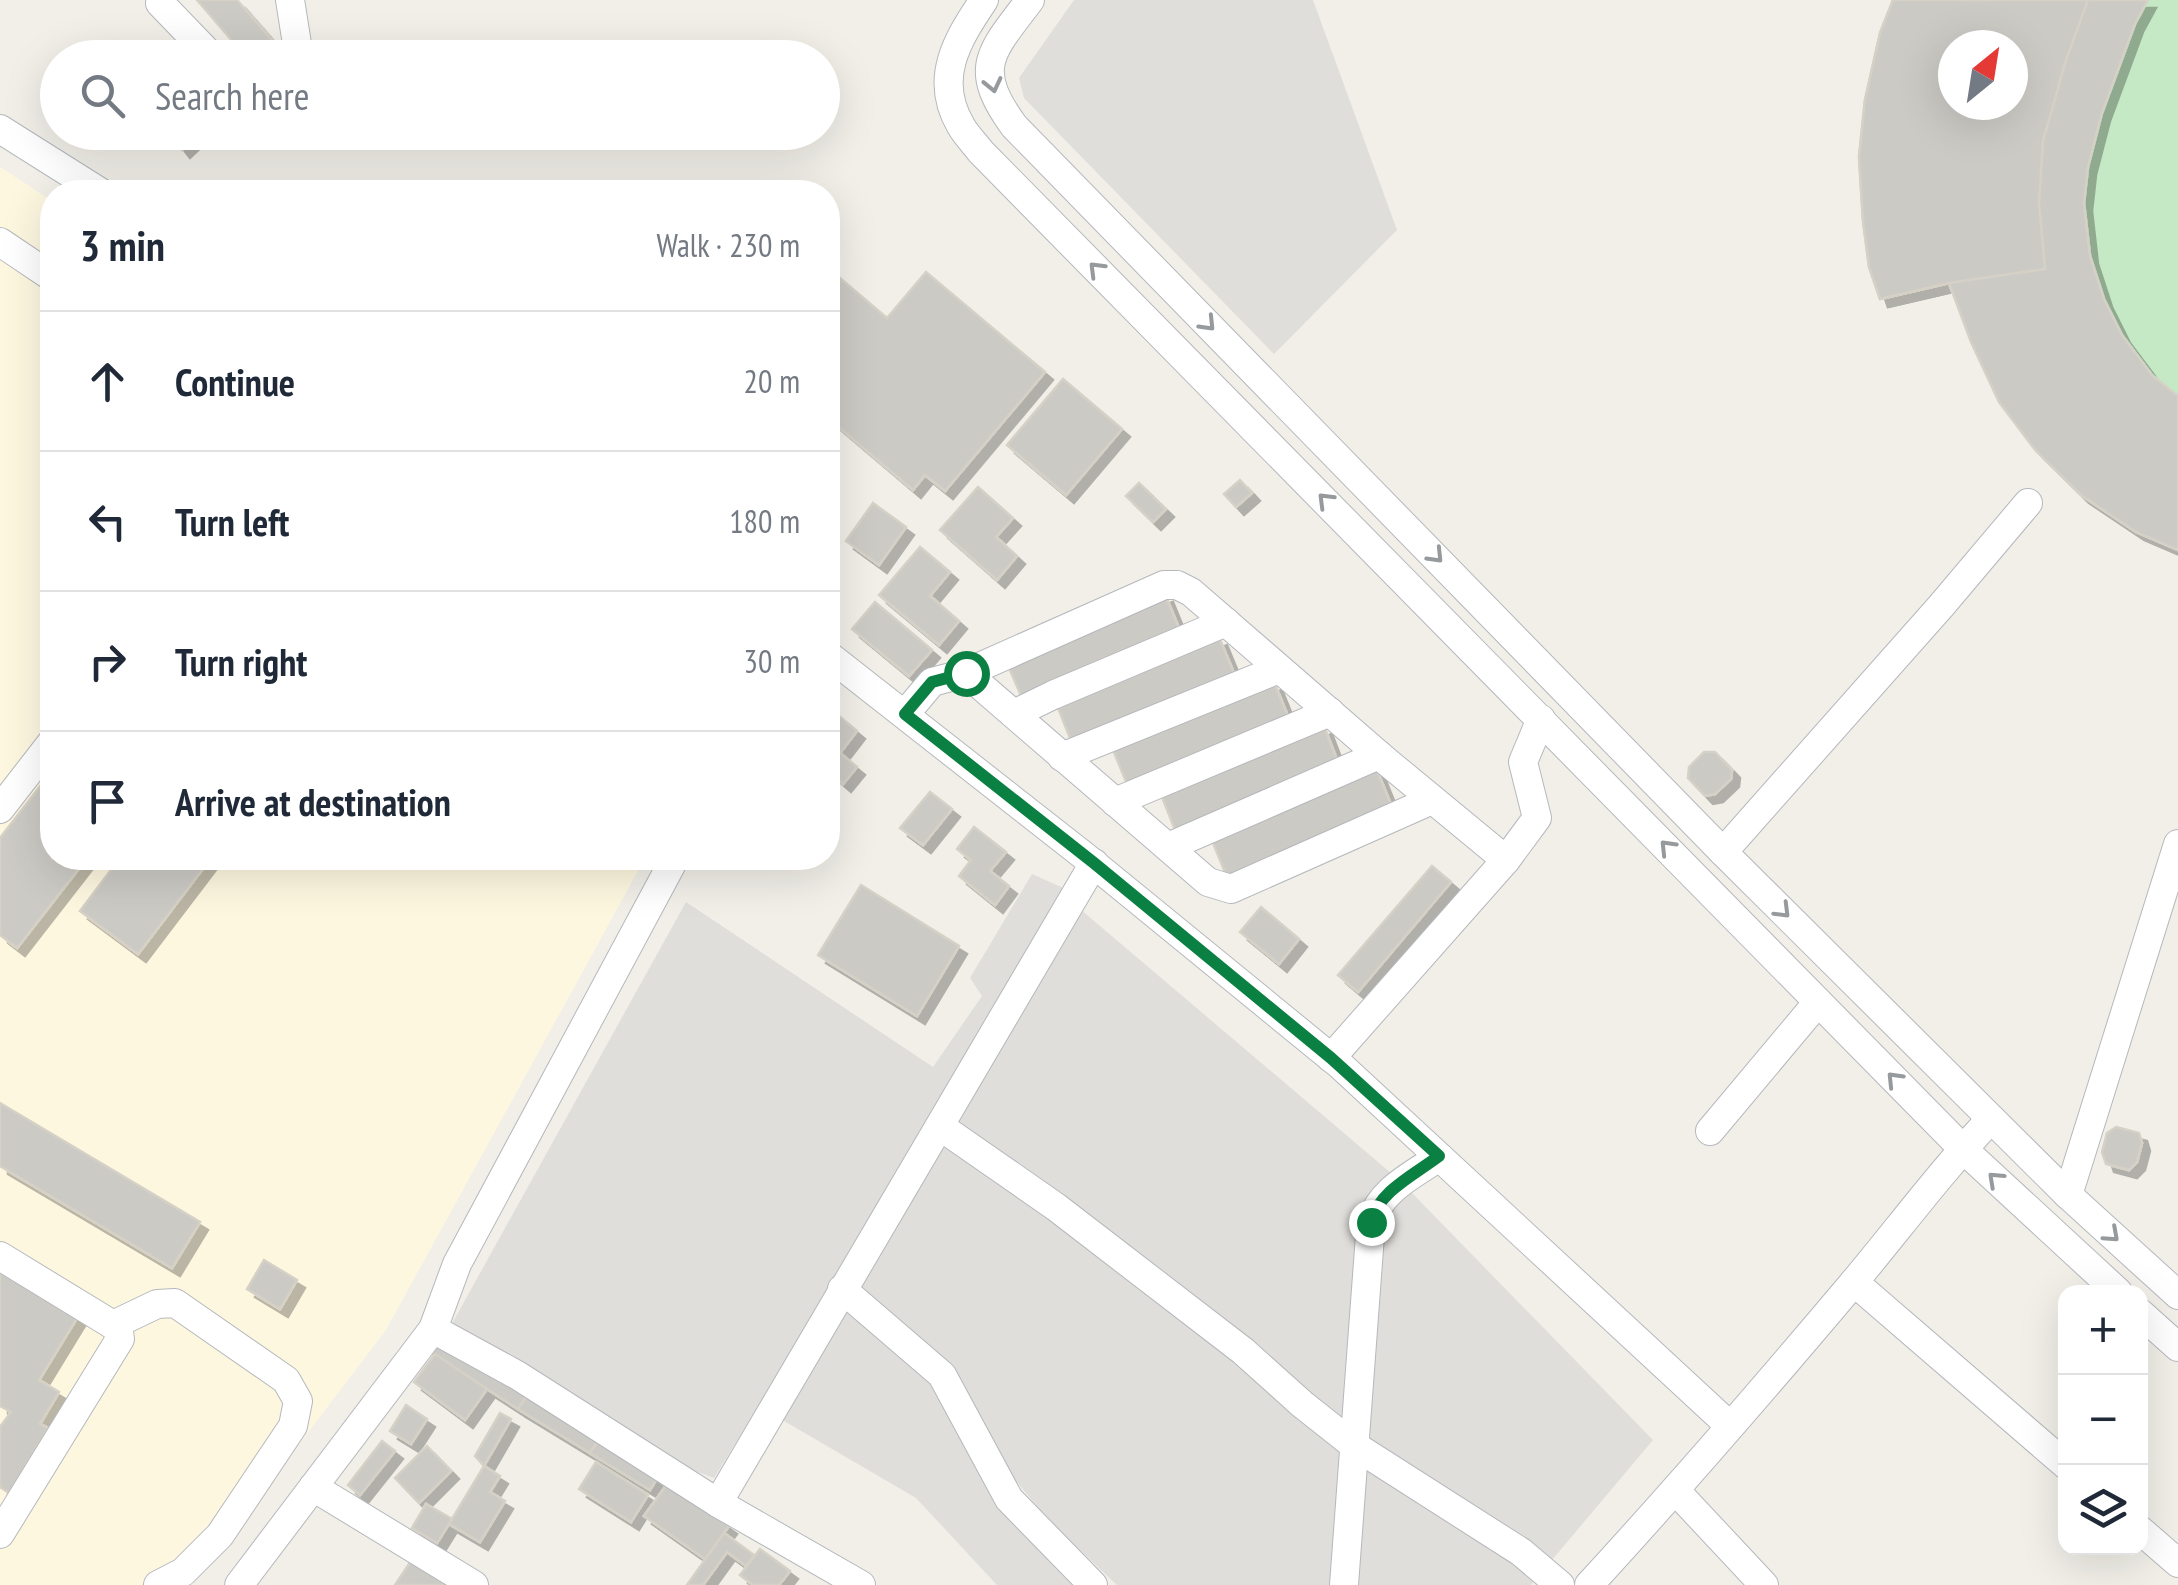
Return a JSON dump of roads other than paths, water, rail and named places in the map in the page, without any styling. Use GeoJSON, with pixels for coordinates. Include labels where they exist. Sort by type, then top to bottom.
{"type":"FeatureCollection","features":[{"type":"Feature","properties":{"kind":"street"},"geometry":{"type":"LineString","coordinates":[[290,0],[296,40]]}},
{"type":"Feature","properties":{"kind":"street"},"geometry":{"type":"LineString","coordinates":[[984,0],[957,42],[948,72],[950,102],[961,127],[981,152],[1962,1149],[2110,1285]]}},
{"type":"Feature","properties":{"kind":"street"},"geometry":{"type":"LineString","coordinates":[[1030,0],[990,59],[989,78],[998,104],[1014,126],[1724,852],[2068,1195],[2178,1295]]}},
{"type":"Feature","properties":{"kind":"street"},"geometry":{"type":"LineString","coordinates":[[156,1],[194,40]]}},
{"type":"Feature","properties":{"kind":"street"},"geometry":{"type":"LineString","coordinates":[[0,129],[81,180]]}},
{"type":"Feature","properties":{"kind":"street"},"geometry":{"type":"LineString","coordinates":[[0,242],[40,269]]}},
{"type":"Feature","properties":{"kind":"street"},"geometry":{"type":"LineString","coordinates":[[1724,852],[2028,502]]}},
{"type":"Feature","properties":{"kind":"street"},"geometry":{"type":"LineString","coordinates":[[905,714],[932,682],[966,673],[1164,585],[1177,585],[1191,592],[1506,860]]}},
{"type":"Feature","properties":{"kind":"street"},"geometry":{"type":"LineString","coordinates":[[1014,714],[1226,622]]}},
{"type":"Feature","properties":{"kind":"street"},"geometry":{"type":"LineString","coordinates":[[840,665],[1094,863],[1331,1058],[1730,1426]]}},
{"type":"Feature","properties":{"kind":"street"},"geometry":{"type":"LineString","coordinates":[[1062,756],[1279,668]]}},
{"type":"Feature","properties":{"kind":"street"},"geometry":{"type":"LineString","coordinates":[[966,673],[1208,882],[1231,889],[1432,800]]}},
{"type":"Feature","properties":{"kind":"street"},"geometry":{"type":"LineString","coordinates":[[1116,802],[1330,712]]}},
{"type":"Feature","properties":{"kind":"street"},"geometry":{"type":"LineString","coordinates":[[1331,1058],[1506,860],[1537,818],[1522,762],[1541,718]]}},
{"type":"Feature","properties":{"kind":"street"},"geometry":{"type":"LineString","coordinates":[[1168,848],[1379,755]]}},
{"type":"Feature","properties":{"kind":"street"},"geometry":{"type":"LineString","coordinates":[[0,809],[40,757]]}},
{"type":"Feature","properties":{"kind":"street"},"geometry":{"type":"LineString","coordinates":[[2068,1195],[2178,844]]}},
{"type":"Feature","properties":{"kind":"street"},"geometry":{"type":"LineString","coordinates":[[718,1503],[1094,863]]}},
{"type":"Feature","properties":{"kind":"street"},"geometry":{"type":"LineString","coordinates":[[239,1585],[433,1329],[457,1264],[670,870]]}},
{"type":"Feature","properties":{"kind":"street"},"geometry":{"type":"LineString","coordinates":[[1710,1131],[1818,1002]]}},
{"type":"Feature","properties":{"kind":"street"},"geometry":{"type":"LineString","coordinates":[[1589,1585],[1676,1491],[1991,1119]]}},
{"type":"Feature","properties":{"kind":"street"},"geometry":{"type":"LineString","coordinates":[[941,1127],[1056,1207],[1228,1339],[1355,1446],[1522,1552],[1560,1585]]}},
{"type":"Feature","properties":{"kind":"street"},"geometry":{"type":"LineString","coordinates":[[1344,1585],[1371,1222],[1374,1210],[1388,1192],[1439,1156]]}},
{"type":"Feature","properties":{"kind":"street"},"geometry":{"type":"LineString","coordinates":[[0,1256],[114,1325],[120,1339],[0,1534]]}},
{"type":"Feature","properties":{"kind":"street"},"geometry":{"type":"LineString","coordinates":[[1854,1282],[2058,1458]]}},
{"type":"Feature","properties":{"kind":"street"},"geometry":{"type":"LineString","coordinates":[[842,1289],[942,1375],[1009,1499],[1093,1585]]}},
{"type":"Feature","properties":{"kind":"street"},"geometry":{"type":"LineString","coordinates":[[114,1325],[157,1304],[175,1304],[286,1380],[298,1400],[293,1426],[220,1534],[183,1572],[158,1585]]}},
{"type":"Feature","properties":{"kind":"street"},"geometry":{"type":"LineString","coordinates":[[2148,1320],[2178,1347]]}},
{"type":"Feature","properties":{"kind":"street"},"geometry":{"type":"LineString","coordinates":[[433,1329],[517,1375],[718,1503],[861,1585]]}},
{"type":"Feature","properties":{"kind":"street"},"geometry":{"type":"LineString","coordinates":[[312,1487],[474,1585]]}},
{"type":"Feature","properties":{"kind":"street"},"geometry":{"type":"LineString","coordinates":[[1676,1491],[1764,1585]]}},
{"type":"Feature","properties":{"kind":"street"},"geometry":{"type":"LineString","coordinates":[[2148,1537],[2178,1563]]}}]}
